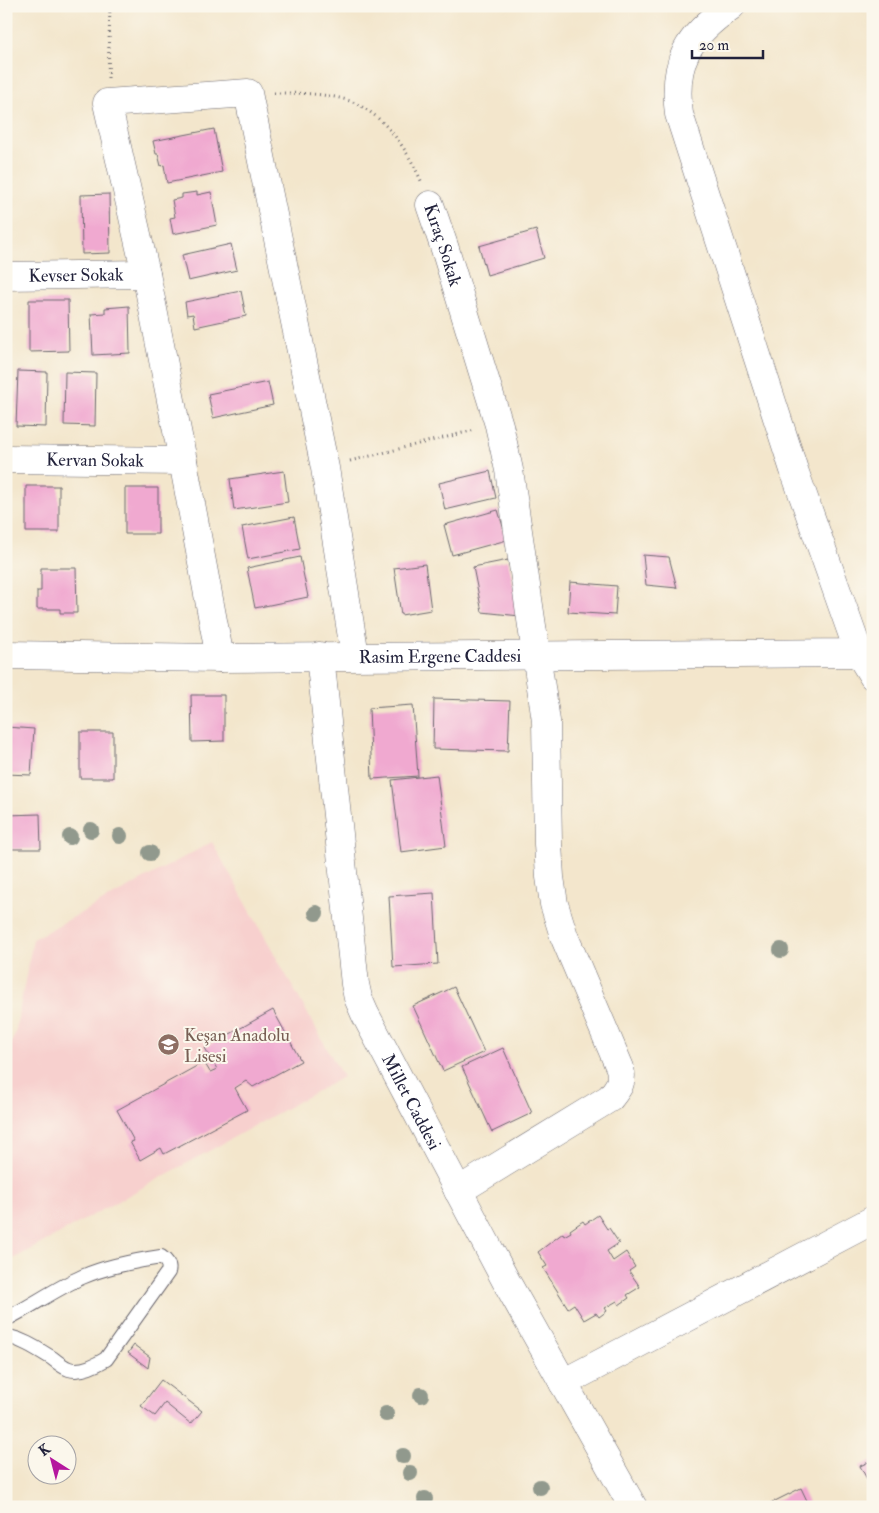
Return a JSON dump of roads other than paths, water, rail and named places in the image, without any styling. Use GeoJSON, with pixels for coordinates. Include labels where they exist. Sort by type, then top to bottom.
{"type":"FeatureCollection","features":[{"type":"Feature","properties":{"kind":"street"},"geometry":{"type":"LineString","coordinates":[[731,6],[707,24],[688,47],[678,72],[679,114],[794,470],[866,652],[873,676]]}},
{"type":"Feature","properties":{"kind":"street"},"geometry":{"type":"LineString","coordinates":[[220,658],[146,274],[107,103],[248,93],[325,468],[354,656]]}},
{"type":"Feature","properties":{"kind":"street","name":"Kıraç Sokak"},"geometry":{"type":"LineString","coordinates":[[430,205],[499,425],[509,470],[546,721],[548,844],[554,904],[564,936],[622,1076],[620,1086],[610,1098],[458,1191]]}},
{"type":"Feature","properties":{"kind":"street","name":"Kevser Sokak"},"geometry":{"type":"LineString","coordinates":[[6,276],[146,274]]}},
{"type":"Feature","properties":{"kind":"street","name":"Kervan Sokak"},"geometry":{"type":"LineString","coordinates":[[6,459],[183,461]]}},
{"type":"Feature","properties":{"kind":"street","name":"Rasim Ergene Caddesi"},"geometry":{"type":"LineString","coordinates":[[6,655],[220,658],[866,652]]}},
{"type":"Feature","properties":{"kind":"street","name":"Millet Caddesi"},"geometry":{"type":"LineString","coordinates":[[320,656],[354,984],[358,998],[506,1281],[633,1507]]}},
{"type":"Feature","properties":{"kind":"street"},"geometry":{"type":"LineString","coordinates":[[563,1383],[873,1220]]}},
{"type":"Feature","properties":{"kind":"lane"},"geometry":{"type":"LineString","coordinates":[[6,1319],[61,1287],[104,1268],[132,1261],[161,1257],[168,1264],[168,1272],[106,1358],[97,1365],[69,1369],[32,1345],[6,1336]]}},
{"type":"Feature","properties":{"kind":"place","name":"Keşan Anadolu Lisesi"},"geometry":{"type":"Point","coordinates":[168,1045]}}]}
